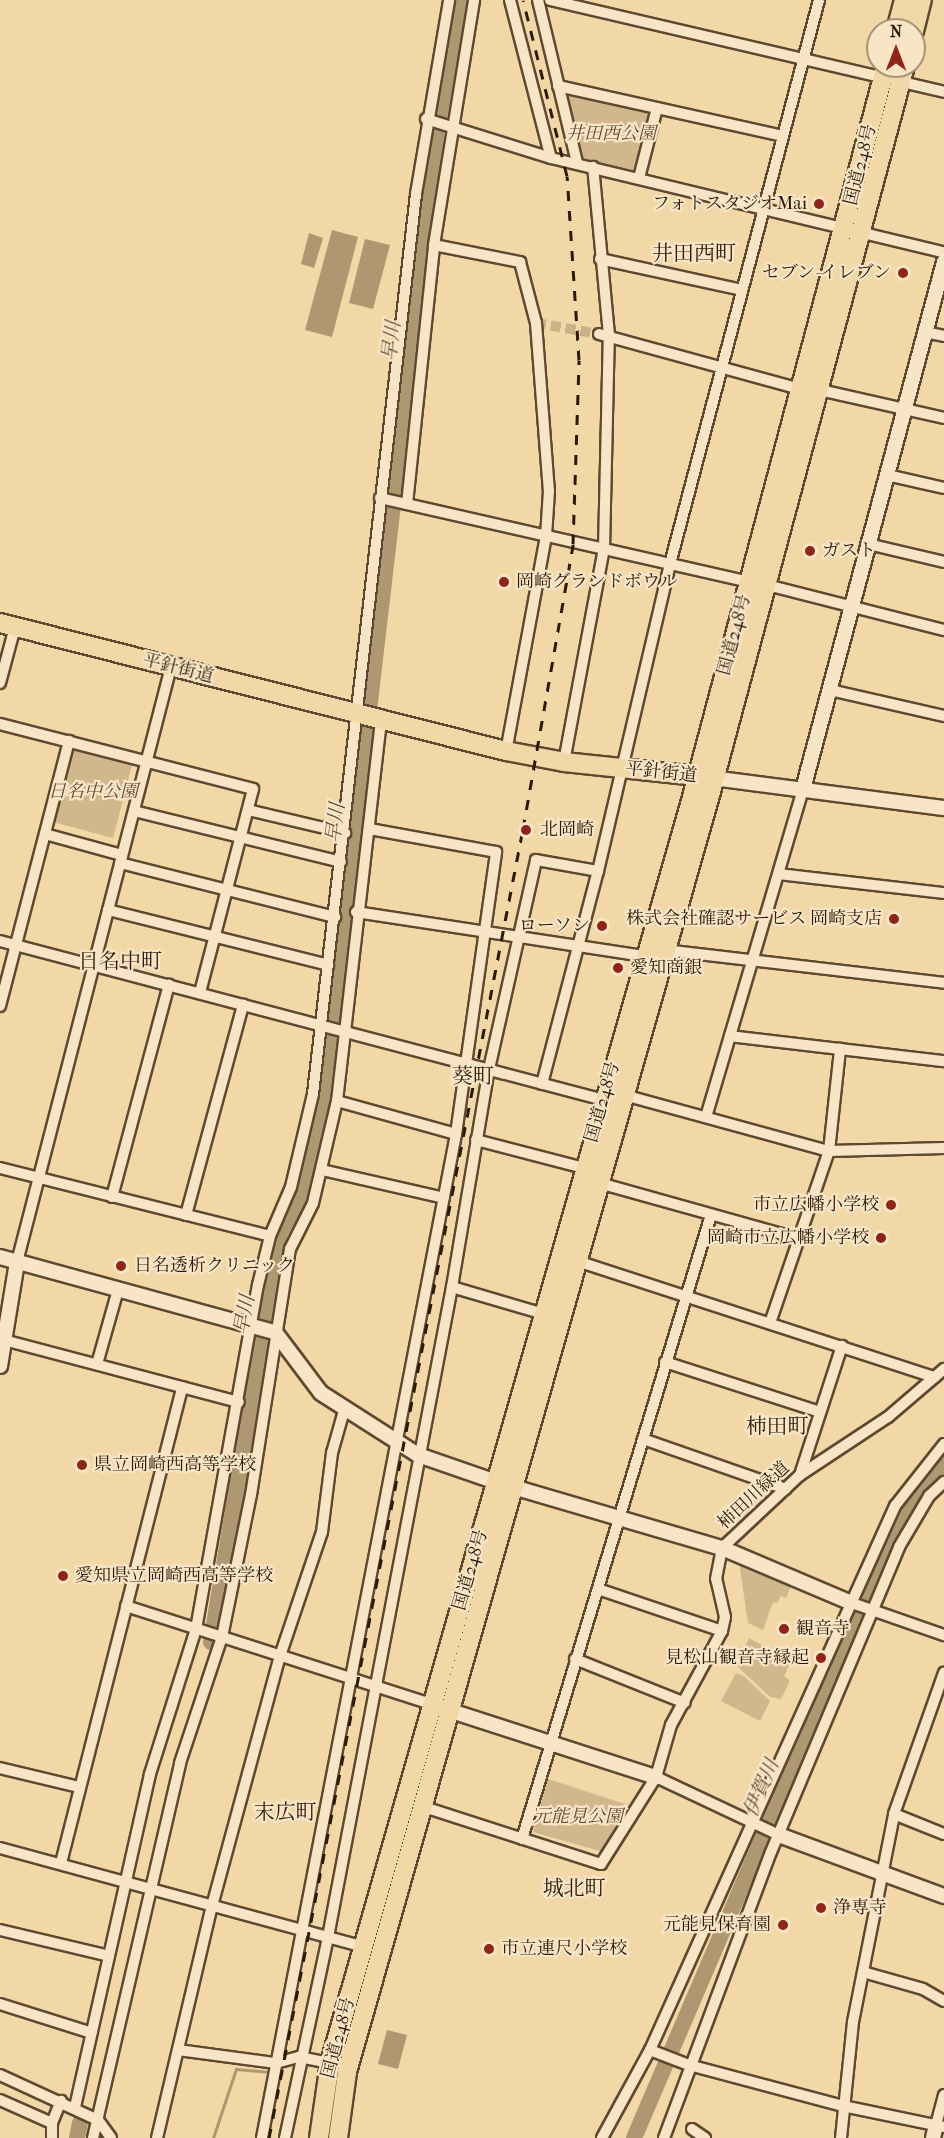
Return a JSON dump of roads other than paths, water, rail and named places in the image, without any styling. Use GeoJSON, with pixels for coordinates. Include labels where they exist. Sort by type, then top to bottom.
{"type":"FeatureCollection","features":[{"type":"Feature","properties":{"kind":"main road"},"geometry":{"type":"LineString","coordinates":[[899,18],[904,0]]}},
{"type":"Feature","properties":{"kind":"main road"},"geometry":{"type":"LineString","coordinates":[[917,18],[922,0]]}},
{"type":"Feature","properties":{"kind":"main road","name":"国道248号"},"geometry":{"type":"LineString","coordinates":[[318,2138],[330,2063],[440,1707],[515,1486],[665,950],[705,777],[758,584],[820,390],[853,230],[893,78]]}},
{"type":"Feature","properties":{"kind":"main road","name":"国道248号"},"geometry":{"type":"LineString","coordinates":[[758,584],[800,388],[853,230]]}},
{"type":"Feature","properties":{"kind":"main road","name":"平針街道"},"geometry":{"type":"LineString","coordinates":[[7,625],[506,751],[564,762],[705,777]]}},
{"type":"Feature","properties":{"kind":"main road","name":"国道248号"},"geometry":{"type":"LineString","coordinates":[[338,2138],[347,2072],[422,1806],[440,1707],[496,1482],[644,956],[705,777]]}},
{"type":"Feature","properties":{"kind":"street"},"geometry":{"type":"LineString","coordinates":[[75,2107],[150,1774],[196,1629],[270,1236],[291,1187],[313,1094],[345,833],[380,498],[426,119],[449,0]]}},
{"type":"Feature","properties":{"kind":"street"},"geometry":{"type":"LineString","coordinates":[[407,504],[434,245],[451,127],[474,0]]}},
{"type":"Feature","properties":{"kind":"street"},"geometry":{"type":"LineString","coordinates":[[510,0],[551,158]]}},
{"type":"Feature","properties":{"kind":"street"},"geometry":{"type":"LineString","coordinates":[[538,0],[577,163]]}},
{"type":"Feature","properties":{"kind":"street"},"geometry":{"type":"LineString","coordinates":[[550,0],[803,59],[866,69]]}},
{"type":"Feature","properties":{"kind":"street"},"geometry":{"type":"LineString","coordinates":[[542,1084],[598,871],[670,564],[819,0]]}},
{"type":"Feature","properties":{"kind":"street"},"geometry":{"type":"LineString","coordinates":[[907,78],[944,92]]}},
{"type":"Feature","properties":{"kind":"street"},"geometry":{"type":"LineString","coordinates":[[558,86],[783,136]]}},
{"type":"Feature","properties":{"kind":"street"},"geometry":{"type":"LineString","coordinates":[[639,178],[657,108]]}},
{"type":"Feature","properties":{"kind":"street"},"geometry":{"type":"LineString","coordinates":[[426,119],[551,158],[944,252]]}},
{"type":"Feature","properties":{"kind":"street"},"geometry":{"type":"LineString","coordinates":[[564,762],[604,549],[604,335],[593,167]]}},
{"type":"Feature","properties":{"kind":"street"},"geometry":{"type":"LineString","coordinates":[[434,245],[520,262],[536,323],[549,491],[546,536],[506,751]]}},
{"type":"Feature","properties":{"kind":"street"},"geometry":{"type":"LineString","coordinates":[[600,259],[742,290]]}},
{"type":"Feature","properties":{"kind":"street"},"geometry":{"type":"LineString","coordinates":[[706,1117],[803,789],[944,262]]}},
{"type":"Feature","properties":{"kind":"street"},"geometry":{"type":"LineString","coordinates":[[925,332],[944,336]]}},
{"type":"Feature","properties":{"kind":"street"},"geometry":{"type":"LineString","coordinates":[[604,335],[721,370],[800,388]]}},
{"type":"Feature","properties":{"kind":"street"},"geometry":{"type":"LineString","coordinates":[[820,390],[944,418]]}},
{"type":"Feature","properties":{"kind":"street"},"geometry":{"type":"LineString","coordinates":[[887,475],[944,488]]}},
{"type":"Feature","properties":{"kind":"street"},"geometry":{"type":"LineString","coordinates":[[380,498],[758,584],[944,630]]}},
{"type":"Feature","properties":{"kind":"street"},"geometry":{"type":"LineString","coordinates":[[868,544],[944,562]]}},
{"type":"Feature","properties":{"kind":"street"},"geometry":{"type":"LineString","coordinates":[[0,683],[7,625]]}},
{"type":"Feature","properties":{"kind":"street"},"geometry":{"type":"LineString","coordinates":[[0,1366],[17,1262],[171,667]]}},
{"type":"Feature","properties":{"kind":"street"},"geometry":{"type":"LineString","coordinates":[[830,690],[944,716]]}},
{"type":"Feature","properties":{"kind":"street"},"geometry":{"type":"LineString","coordinates":[[93,2138],[180,1763],[222,1637],[251,1496],[275,1332],[290,1249],[312,1203],[322,1170],[337,1101],[356,912],[369,829],[381,720]]}},
{"type":"Feature","properties":{"kind":"street"},"geometry":{"type":"LineString","coordinates":[[0,724],[253,789],[200,993]]}},
{"type":"Feature","properties":{"kind":"street"},"geometry":{"type":"LineString","coordinates":[[0,1006],[69,741]]}},
{"type":"Feature","properties":{"kind":"street","name":"平針街道"},"geometry":{"type":"LineString","coordinates":[[705,777],[944,808]]}},
{"type":"Feature","properties":{"kind":"street"},"geometry":{"type":"LineString","coordinates":[[248,810],[345,833]]}},
{"type":"Feature","properties":{"kind":"street"},"geometry":{"type":"LineString","coordinates":[[134,811],[341,862]]}},
{"type":"Feature","properties":{"kind":"street"},"geometry":{"type":"LineString","coordinates":[[262,2138],[456,1134],[468,1064],[496,852],[369,829]]}},
{"type":"Feature","properties":{"kind":"street"},"geometry":{"type":"LineString","coordinates":[[45,834],[227,890],[334,917]]}},
{"type":"Feature","properties":{"kind":"street"},"geometry":{"type":"LineString","coordinates":[[285,2138],[299,2057],[328,1937],[373,1685],[452,1287],[489,1070],[536,860],[598,871]]}},
{"type":"Feature","properties":{"kind":"street"},"geometry":{"type":"LineString","coordinates":[[779,874],[944,893]]}},
{"type":"Feature","properties":{"kind":"street"},"geometry":{"type":"LineString","coordinates":[[108,910],[328,965]]}},
{"type":"Feature","properties":{"kind":"street"},"geometry":{"type":"LineString","coordinates":[[356,912],[644,956]]}},
{"type":"Feature","properties":{"kind":"street"},"geometry":{"type":"LineString","coordinates":[[0,941],[604,1100]]}},
{"type":"Feature","properties":{"kind":"street"},"geometry":{"type":"LineString","coordinates":[[665,950],[944,983]]}},
{"type":"Feature","properties":{"kind":"street"},"geometry":{"type":"LineString","coordinates":[[112,1197],[169,985]]}},
{"type":"Feature","properties":{"kind":"street"},"geometry":{"type":"LineString","coordinates":[[186,1215],[243,1005]]}},
{"type":"Feature","properties":{"kind":"street"},"geometry":{"type":"LineString","coordinates":[[730,1036],[944,1061]]}},
{"type":"Feature","properties":{"kind":"street"},"geometry":{"type":"LineString","coordinates":[[770,1323],[829,1151],[840,1049]]}},
{"type":"Feature","properties":{"kind":"street"},"geometry":{"type":"LineString","coordinates":[[624,1095],[829,1151],[944,1148]]}},
{"type":"Feature","properties":{"kind":"street"},"geometry":{"type":"LineString","coordinates":[[337,1101],[456,1134]]}},
{"type":"Feature","properties":{"kind":"street"},"geometry":{"type":"LineString","coordinates":[[476,1140],[584,1168]]}},
{"type":"Feature","properties":{"kind":"street"},"geometry":{"type":"LineString","coordinates":[[0,1168],[270,1236]]}},
{"type":"Feature","properties":{"kind":"street"},"geometry":{"type":"LineString","coordinates":[[322,1170],[444,1198]]}},
{"type":"Feature","properties":{"kind":"street"},"geometry":{"type":"LineString","coordinates":[[599,1183],[800,1239]]}},
{"type":"Feature","properties":{"kind":"street"},"geometry":{"type":"LineString","coordinates":[[422,1806],[522,1839],[549,1742],[621,1516],[665,1362],[711,1215]]}},
{"type":"Feature","properties":{"kind":"street"},"geometry":{"type":"LineString","coordinates":[[0,1257],[275,1332],[321,1393],[418,1455],[496,1482],[621,1516],[722,1548],[849,1602],[944,1635]]}},
{"type":"Feature","properties":{"kind":"street"},"geometry":{"type":"LineString","coordinates":[[577,1261],[935,1377]]}},
{"type":"Feature","properties":{"kind":"street"},"geometry":{"type":"LineString","coordinates":[[452,1287],[544,1314]]}},
{"type":"Feature","properties":{"kind":"street"},"geometry":{"type":"LineString","coordinates":[[97,1365],[118,1290]]}},
{"type":"Feature","properties":{"kind":"street"},"geometry":{"type":"LineString","coordinates":[[3,1340],[239,1402]]}},
{"type":"Feature","properties":{"kind":"street"},"geometry":{"type":"LineString","coordinates":[[800,1474],[842,1346]]}},
{"type":"Feature","properties":{"kind":"street"},"geometry":{"type":"LineString","coordinates":[[665,1362],[820,1412]]}},
{"type":"Feature","properties":{"kind":"street","name":"柿田川緑道"},"geometry":{"type":"LineString","coordinates":[[522,1839],[601,1864],[656,1777],[670,1725],[686,1703],[722,1631],[724,1617],[716,1579],[722,1548],[800,1474],[888,1417],[944,1369]]}},
{"type":"Feature","properties":{"kind":"street"},"geometry":{"type":"LineString","coordinates":[[61,1863],[182,1387]]}},
{"type":"Feature","properties":{"kind":"street"},"geometry":{"type":"LineString","coordinates":[[157,2138],[212,1906],[280,1656],[322,1532],[332,1453],[345,1407]]}},
{"type":"Feature","properties":{"kind":"street"},"geometry":{"type":"LineString","coordinates":[[643,1439],[786,1489]]}},
{"type":"Feature","properties":{"kind":"street"},"geometry":{"type":"LineString","coordinates":[[602,2138],[650,2050],[753,1825],[849,1602],[895,1506],[944,1444]]}},
{"type":"Feature","properties":{"kind":"street"},"geometry":{"type":"LineString","coordinates":[[664,2138],[689,2065],[779,1835],[900,1547],[929,1496],[944,1482]]}},
{"type":"Feature","properties":{"kind":"street"},"geometry":{"type":"LineString","coordinates":[[598,1589],[722,1631]]}},
{"type":"Feature","properties":{"kind":"street"},"geometry":{"type":"LineString","coordinates":[[126,1606],[656,1777],[753,1825],[944,1896]]}},
{"type":"Feature","properties":{"kind":"street"},"geometry":{"type":"LineString","coordinates":[[575,1659],[686,1703]]}},
{"type":"Feature","properties":{"kind":"street"},"geometry":{"type":"LineString","coordinates":[[841,2138],[843,2106],[863,1971],[884,1874],[894,1814],[944,1673]]}},
{"type":"Feature","properties":{"kind":"street"},"geometry":{"type":"LineString","coordinates":[[0,1768],[79,1787]]}},
{"type":"Feature","properties":{"kind":"street"},"geometry":{"type":"LineString","coordinates":[[894,1814],[944,1834]]}},
{"type":"Feature","properties":{"kind":"street"},"geometry":{"type":"LineString","coordinates":[[0,1848],[365,1947]]}},
{"type":"Feature","properties":{"kind":"street"},"geometry":{"type":"LineString","coordinates":[[0,1930],[109,1956]]}},
{"type":"Feature","properties":{"kind":"street"},"geometry":{"type":"LineString","coordinates":[[863,1971],[923,1989],[944,2001]]}},
{"type":"Feature","properties":{"kind":"street"},"geometry":{"type":"LineString","coordinates":[[0,2004],[92,2033]]}},
{"type":"Feature","properties":{"kind":"street"},"geometry":{"type":"LineString","coordinates":[[178,2050],[276,2063],[299,2057],[330,2063]]}},
{"type":"Feature","properties":{"kind":"street"},"geometry":{"type":"LineString","coordinates":[[650,2050],[689,2065],[938,2130],[944,2095]]}},
{"type":"Feature","properties":{"kind":"street"},"geometry":{"type":"LineString","coordinates":[[0,2075],[75,2107],[98,2120],[111,2138]]}},
{"type":"Feature","properties":{"kind":"street"},"geometry":{"type":"LineString","coordinates":[[0,2100],[52,2123]]}},
{"type":"Feature","properties":{"kind":"street"},"geometry":{"type":"LineString","coordinates":[[52,2138],[52,2123],[61,2101]]}},
{"type":"Feature","properties":{"kind":"street"},"geometry":{"type":"LineString","coordinates":[[692,2129],[705,2138]]}},
{"type":"Feature","properties":{"kind":"waterway","name":"早川"},"geometry":{"type":"LineString","coordinates":[[211,1642],[279,1235],[304,1189],[324,1095],[437,129],[461,0]]}},
{"type":"Feature","properties":{"kind":"waterway","name":"伊賀川"},"geometry":{"type":"LineString","coordinates":[[634,2138],[888,1545],[908,1507],[944,1465]]}},
{"type":"Feature","properties":{"kind":"waterway"},"geometry":{"type":"LineString","coordinates":[[213,2138],[236,2069],[269,2072]]}},
{"type":"Feature","properties":{"kind":"waterway","name":"早川"},"geometry":{"type":"LineString","coordinates":[[77,2138],[80,2123]]}},
{"type":"Feature","properties":{"kind":"tunnel"},"geometry":{"type":"LineString","coordinates":[[536,323],[599,334]]}},
{"type":"Feature","properties":{"kind":"railway"},"geometry":{"type":"LineString","coordinates":[[269,2138],[523,829],[573,544],[579,360],[567,176],[523,0]]}},
{"type":"Feature","properties":{"kind":"place","name":"フォトスタジオMai"},"geometry":{"type":"Point","coordinates":[819,204]}},
{"type":"Feature","properties":{"kind":"place","name":"セブン-イレブン"},"geometry":{"type":"Point","coordinates":[903,273]}},
{"type":"Feature","properties":{"kind":"place","name":"ガスト"},"geometry":{"type":"Point","coordinates":[810,551]}},
{"type":"Feature","properties":{"kind":"place","name":"岡崎グランドボウル"},"geometry":{"type":"Point","coordinates":[504,582]}},
{"type":"Feature","properties":{"kind":"place","name":"北岡崎"},"geometry":{"type":"Point","coordinates":[526,830]}},
{"type":"Feature","properties":{"kind":"place","name":"株式会社確認サービス 岡崎支店"},"geometry":{"type":"Point","coordinates":[894,919]}},
{"type":"Feature","properties":{"kind":"place","name":"ローソン"},"geometry":{"type":"Point","coordinates":[602,926]}},
{"type":"Feature","properties":{"kind":"place","name":"愛知商銀"},"geometry":{"type":"Point","coordinates":[618,968]}},
{"type":"Feature","properties":{"kind":"place","name":"市立広幡小学校"},"geometry":{"type":"Point","coordinates":[891,1205]}},
{"type":"Feature","properties":{"kind":"place","name":"岡崎市立広幡小学校"},"geometry":{"type":"Point","coordinates":[881,1238]}},
{"type":"Feature","properties":{"kind":"place","name":"日名透析クリニック"},"geometry":{"type":"Point","coordinates":[121,1266]}},
{"type":"Feature","properties":{"kind":"place","name":"県立岡崎西高等学校"},"geometry":{"type":"Point","coordinates":[82,1465]}},
{"type":"Feature","properties":{"kind":"place","name":"愛知県立岡崎西高等学校"},"geometry":{"type":"Point","coordinates":[63,1576]}},
{"type":"Feature","properties":{"kind":"place","name":"観音寺"},"geometry":{"type":"Point","coordinates":[784,1629]}},
{"type":"Feature","properties":{"kind":"place","name":"見松山観音寺縁起"},"geometry":{"type":"Point","coordinates":[821,1658]}},
{"type":"Feature","properties":{"kind":"place","name":"浄専寺"},"geometry":{"type":"Point","coordinates":[821,1908]}},
{"type":"Feature","properties":{"kind":"place","name":"元能見保育園"},"geometry":{"type":"Point","coordinates":[783,1925]}},
{"type":"Feature","properties":{"kind":"place","name":"市立連尺小学校"},"geometry":{"type":"Point","coordinates":[489,1949]}},
{"type":"Feature","properties":{"kind":"district","name":"井田西町"},"geometry":{"type":"Point","coordinates":[694,253]}},
{"type":"Feature","properties":{"kind":"district","name":"日名中町"},"geometry":{"type":"Point","coordinates":[120,961]}},
{"type":"Feature","properties":{"kind":"district","name":"葵町"},"geometry":{"type":"Point","coordinates":[473,1076]}},
{"type":"Feature","properties":{"kind":"district","name":"柿田町"},"geometry":{"type":"Point","coordinates":[777,1426]}},
{"type":"Feature","properties":{"kind":"district","name":"末広町"},"geometry":{"type":"Point","coordinates":[285,1812]}},
{"type":"Feature","properties":{"kind":"district","name":"城北町"},"geometry":{"type":"Point","coordinates":[574,1888]}},
{"type":"Feature","properties":{"kind":"park label","name":"井田西公園"},"geometry":{"type":"Point","coordinates":[611,134]}},
{"type":"Feature","properties":{"kind":"park label","name":"日名中公園"},"geometry":{"type":"Point","coordinates":[93,792]}},
{"type":"Feature","properties":{"kind":"park label","name":"元能見公園"},"geometry":{"type":"Point","coordinates":[578,1817]}}]}
